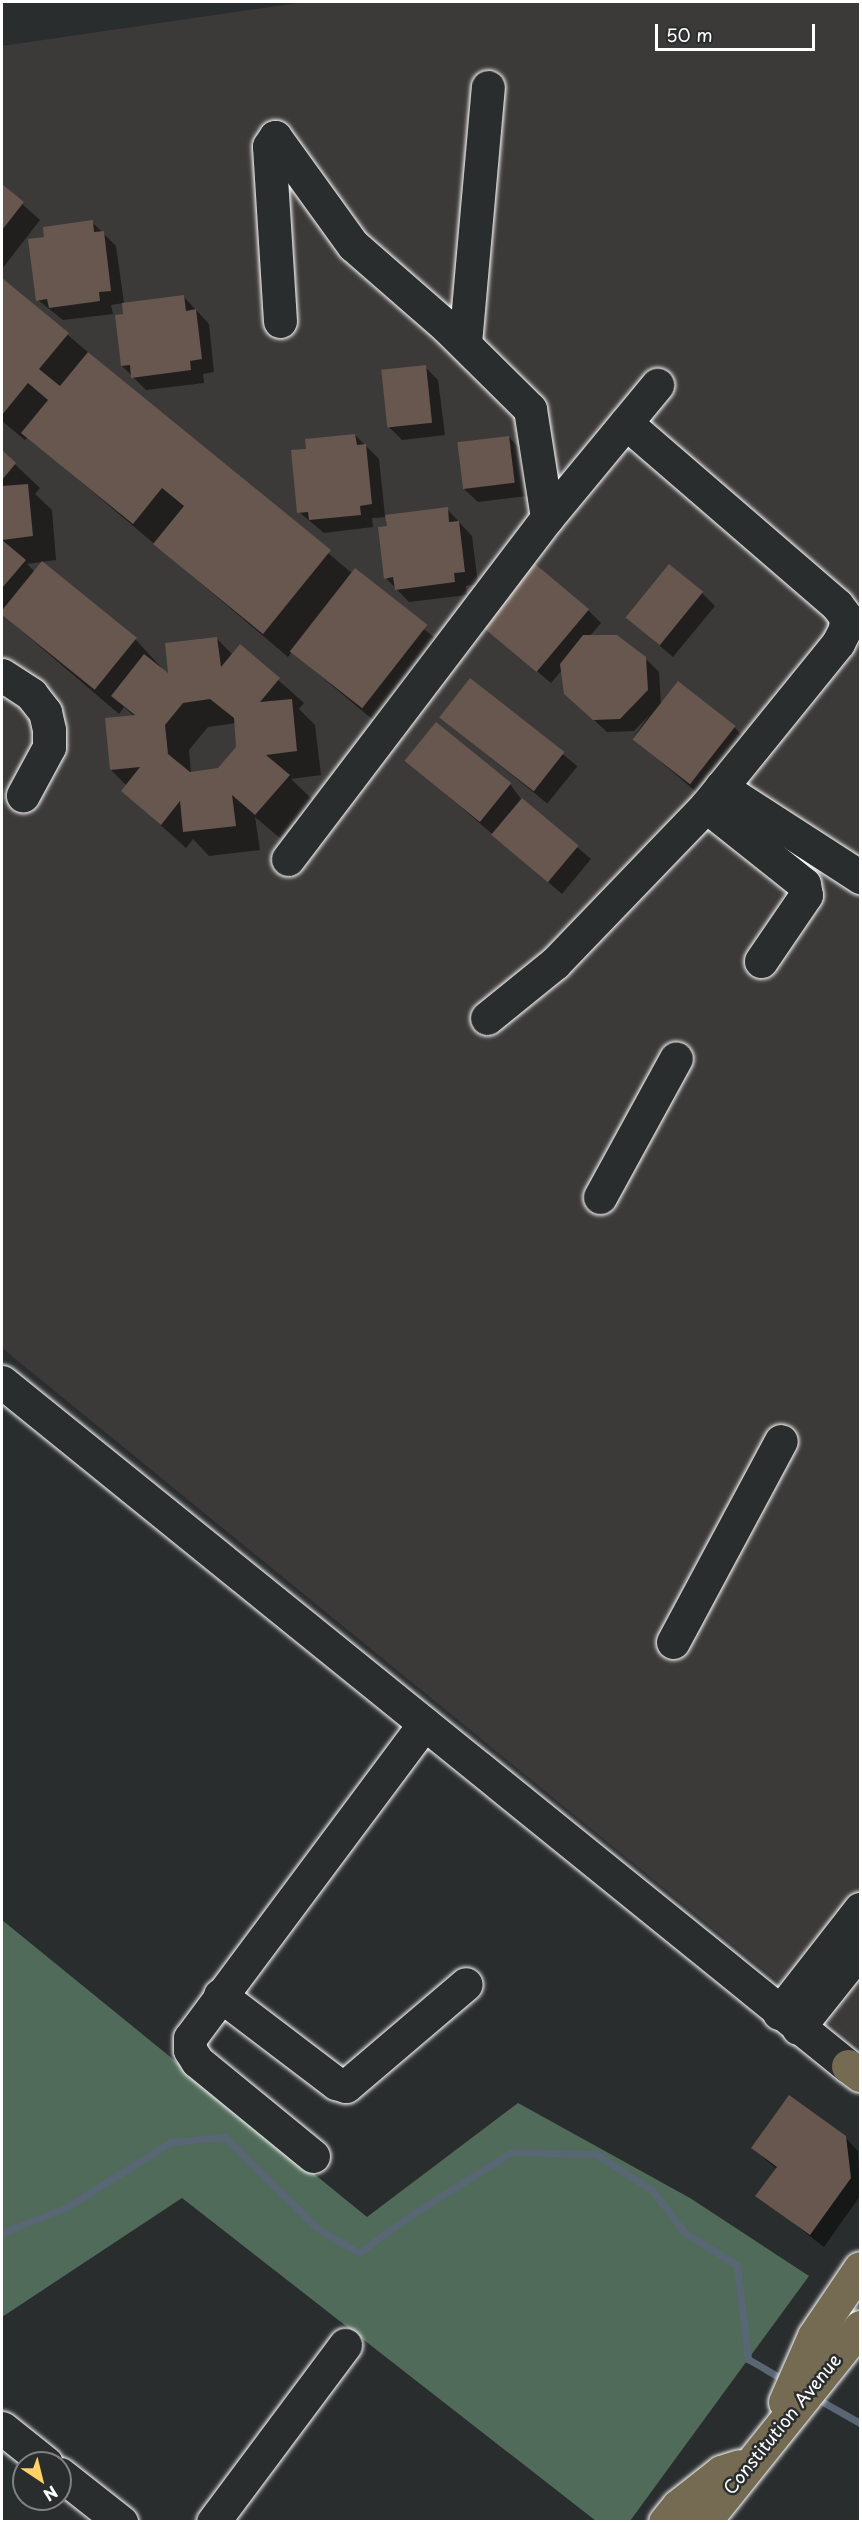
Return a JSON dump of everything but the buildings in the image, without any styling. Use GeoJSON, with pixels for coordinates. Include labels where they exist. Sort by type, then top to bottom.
{"type":"FeatureCollection","features":[{"type":"Feature","properties":{"kind":"main road"},"geometry":{"type":"LineString","coordinates":[[665,2522],[678,2506],[721,2472],[759,2451],[814,2336],[861,2268]]}},
{"type":"Feature","properties":{"kind":"main road","name":"Constitution Avenue"},"geometry":{"type":"LineString","coordinates":[[704,2522],[861,2327]]}},
{"type":"Feature","properties":{"kind":"street"},"geometry":{"type":"LineString","coordinates":[[465,343],[488,87]]}},
{"type":"Feature","properties":{"kind":"street"},"geometry":{"type":"LineString","coordinates":[[280,321],[269,146],[275,137],[352,245],[465,343],[530,409],[547,518]]}},
{"type":"Feature","properties":{"kind":"street"},"geometry":{"type":"LineString","coordinates":[[288,859],[547,518],[657,385]]}},
{"type":"Feature","properties":{"kind":"street"},"geometry":{"type":"LineString","coordinates":[[487,1018],[555,963],[714,796],[838,643],[846,617],[837,605],[626,423]]}},
{"type":"Feature","properties":{"kind":"street"},"geometry":{"type":"LineString","coordinates":[[2,675],[31,694],[45,712],[49,730],[49,747],[10,788]]}},
{"type":"Feature","properties":{"kind":"street"},"geometry":{"type":"LineString","coordinates":[[714,796],[861,877]]}},
{"type":"Feature","properties":{"kind":"street"},"geometry":{"type":"LineString","coordinates":[[714,796],[804,884],[806,895],[761,961]]}},
{"type":"Feature","properties":{"kind":"street"},"geometry":{"type":"LineString","coordinates":[[600,1197],[676,1058]]}},
{"type":"Feature","properties":{"kind":"street"},"geometry":{"type":"LineString","coordinates":[[2,1382],[788,2020],[856,2070]]}},
{"type":"Feature","properties":{"kind":"street"},"geometry":{"type":"LineString","coordinates":[[673,1642],[781,1441]]}},
{"type":"Feature","properties":{"kind":"street"},"geometry":{"type":"LineString","coordinates":[[313,2156],[197,2061],[190,2050],[190,2038],[424,1724]]}},
{"type":"Feature","properties":{"kind":"street"},"geometry":{"type":"LineString","coordinates":[[788,2020],[861,1909]]}},
{"type":"Feature","properties":{"kind":"street"},"geometry":{"type":"LineString","coordinates":[[788,2020],[861,1950]]}},
{"type":"Feature","properties":{"kind":"street"},"geometry":{"type":"LineString","coordinates":[[220,1995],[336,2083],[345,2086],[466,1984]]}},
{"type":"Feature","properties":{"kind":"street"},"geometry":{"type":"LineString","coordinates":[[213,2522],[345,2344]]}},
{"type":"Feature","properties":{"kind":"street"},"geometry":{"type":"LineString","coordinates":[[2,2428],[31,2451]]}},
{"type":"Feature","properties":{"kind":"street"},"geometry":{"type":"LineString","coordinates":[[72,2483],[121,2522]]}},
{"type":"Feature","properties":{"kind":"shaded area"},"geometry":{"type":"Polygon","coordinates":[[[305,2],[860,2],[860,2048],[2,1348],[2,46],[305,2]]]}},
{"type":"Feature","properties":{"kind":"green space"},"geometry":{"type":"Polygon","coordinates":[[[2,1920],[367,2217],[518,2103],[690,2198],[809,2276],[630,2521],[596,2521],[182,2198],[2,2317],[2,1920]]]}},
{"type":"Feature","properties":{"kind":"waterway"},"geometry":{"type":"LineString","coordinates":[[2,2233],[67,2207],[171,2142],[225,2137],[317,2228],[359,2253],[411,2215],[512,2152],[596,2154],[652,2190],[685,2233],[737,2265],[748,2359],[784,2380]]}},
{"type":"Feature","properties":{"kind":"waterway"},"geometry":{"type":"LineString","coordinates":[[814,2397],[860,2423]]}}]}
